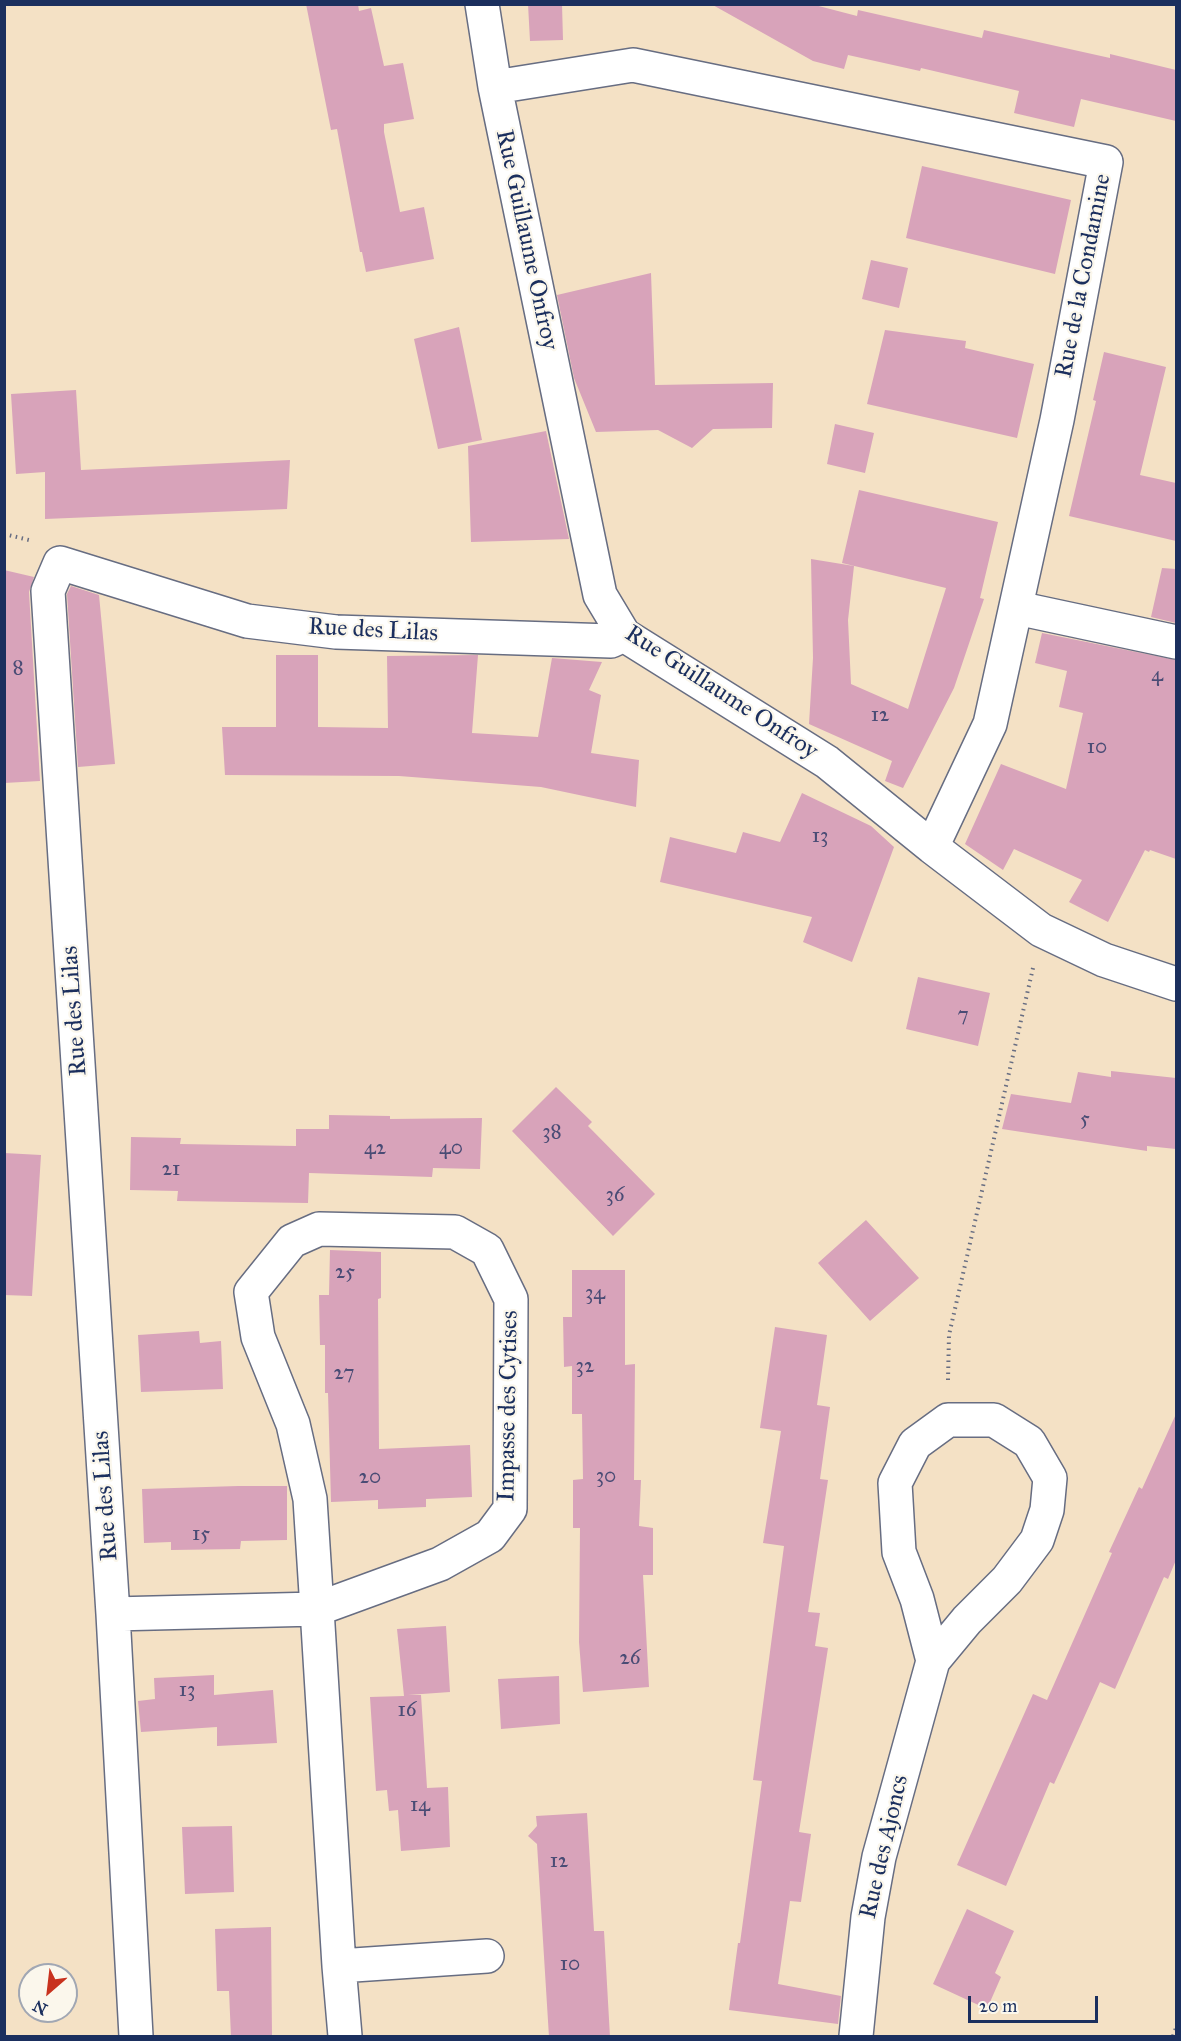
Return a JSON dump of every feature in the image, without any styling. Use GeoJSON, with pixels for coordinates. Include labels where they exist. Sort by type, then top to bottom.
{"type":"FeatureCollection","features":[{"type":"Feature","properties":{"kind":"street","name":"Rue Guillaume Onfroy"},"geometry":{"type":"LineString","coordinates":[[482,4],[495,87],[600,595],[624,635],[827,762],[932,847],[1041,930],[1104,960],[1176,984]]}},
{"type":"Feature","properties":{"kind":"street","name":"Rue de la Condamine"},"geometry":{"type":"LineString","coordinates":[[495,87],[633,65],[1106,162],[1057,420],[990,724],[932,847]]}},
{"type":"Feature","properties":{"kind":"street","name":"Rue des Lilas"},"geometry":{"type":"LineString","coordinates":[[136,2037],[113,1614],[48,591],[60,563],[247,621],[336,632],[611,641],[624,635]]}},
{"type":"Feature","properties":{"kind":"street"},"geometry":{"type":"LineString","coordinates":[[1017,608],[1176,642]]}},
{"type":"Feature","properties":{"kind":"street","name":"Impasse des Cytises"},"geometry":{"type":"LineString","coordinates":[[113,1614],[317,1609],[440,1564],[490,1536],[510,1509],[511,1299],[487,1251],[454,1232],[319,1228],[292,1241],[251,1292],[258,1337],[293,1424],[310,1499],[317,1609],[339,1966],[345,2037]]}},
{"type":"Feature","properties":{"kind":"street","name":"Rue des Ajoncs"},"geometry":{"type":"LineString","coordinates":[[855,2037],[868,1917],[879,1857],[933,1661],[968,1620],[1007,1580],[1037,1540],[1047,1510],[1050,1478],[1029,1442],[994,1420],[948,1420],[915,1444],[894,1483],[899,1552],[917,1599],[933,1661]]}},
{"type":"Feature","properties":{"kind":"street"},"geometry":{"type":"LineString","coordinates":[[339,1966],[487,1956]]}},
{"type":"Feature","properties":{"kind":"path"},"geometry":{"type":"LineString","coordinates":[[948,1420],[949,1335],[1041,930]]}},
{"type":"Feature","properties":{"kind":"path"},"geometry":{"type":"LineString","coordinates":[[1173,2037],[1176,2028]]}},
{"type":"Feature","properties":{"kind":"building"},"geometry":{"type":"Polygon","coordinates":[[[306,4],[358,4],[359,11],[371,8],[384,66],[403,63],[414,119],[384,124],[384,132],[400,212],[424,207],[434,259],[366,272],[362,252],[360,252],[337,129],[331,130],[306,4]]]}},
{"type":"Feature","properties":{"kind":"building"},"geometry":{"type":"Polygon","coordinates":[[[528,4],[562,4],[563,40],[530,41],[528,4]]]}},
{"type":"Feature","properties":{"kind":"building"},"geometry":{"type":"Polygon","coordinates":[[[711,4],[811,4],[857,16],[858,10],[982,38],[984,30],[1110,58],[1110,54],[1176,70],[1176,121],[1081,99],[1074,127],[1014,113],[1019,91],[921,68],[920,71],[848,55],[844,69],[813,61],[711,4]]]}},
{"type":"Feature","properties":{"kind":"building"},"geometry":{"type":"Polygon","coordinates":[[[922,166],[1071,200],[1055,274],[906,238],[922,166]]]}},
{"type":"Feature","properties":{"kind":"building"},"geometry":{"type":"Polygon","coordinates":[[[871,260],[908,268],[899,308],[862,299],[871,260]]]}},
{"type":"Feature","properties":{"kind":"building"},"geometry":{"type":"Polygon","coordinates":[[[651,273],[655,385],[773,383],[772,428],[713,429],[692,448],[658,430],[596,432],[574,378],[557,295],[651,273]]]}},
{"type":"Feature","properties":{"kind":"building"},"geometry":{"type":"Polygon","coordinates":[[[459,327],[482,440],[438,449],[414,339],[459,327]]]}},
{"type":"Feature","properties":{"kind":"building"},"geometry":{"type":"Polygon","coordinates":[[[885,330],[966,341],[965,348],[1034,364],[1017,438],[867,404],[885,330]]]}},
{"type":"Feature","properties":{"kind":"building"},"geometry":{"type":"Polygon","coordinates":[[[1104,352],[1166,367],[1140,475],[1176,483],[1176,541],[1069,516],[1096,401],[1093,400],[1104,352]]]}},
{"type":"Feature","properties":{"kind":"building"},"geometry":{"type":"Polygon","coordinates":[[[76,390],[81,470],[290,460],[287,509],[45,519],[45,472],[16,474],[11,394],[76,390]]]}},
{"type":"Feature","properties":{"kind":"building"},"geometry":{"type":"Polygon","coordinates":[[[835,424],[874,433],[865,473],[827,464],[835,424]]]}},
{"type":"Feature","properties":{"kind":"building"},"geometry":{"type":"Polygon","coordinates":[[[546,431],[569,539],[471,542],[468,446],[546,431]]]}},
{"type":"Feature","properties":{"kind":"building"},"geometry":{"type":"Polygon","coordinates":[[[859,490],[998,522],[980,598],[984,599],[954,688],[903,788],[885,781],[892,761],[809,724],[813,658],[811,559],[854,566],[848,620],[851,684],[908,709],[946,588],[842,563],[859,490]]]}},
{"type":"Feature","properties":{"kind":"building"},"geometry":{"type":"Polygon","coordinates":[[[1162,568],[1176,569],[1176,623],[1151,617],[1162,568]]]}},
{"type":"Feature","properties":{"kind":"building"},"geometry":{"type":"Polygon","coordinates":[[[4,570],[34,577],[29,592],[40,781],[4,783],[4,570]]]}},
{"type":"Feature","properties":{"kind":"building"},"geometry":{"type":"Polygon","coordinates":[[[71,586],[99,595],[115,764],[78,767],[67,594],[71,586]]]}},
{"type":"Feature","properties":{"kind":"building"},"geometry":{"type":"Polygon","coordinates":[[[1042,633],[1176,660],[1176,859],[1145,850],[1108,922],[1069,902],[1082,880],[1014,849],[1003,870],[965,844],[1001,764],[1066,789],[1083,713],[1059,707],[1067,671],[1035,663],[1042,633]]]}},
{"type":"Feature","properties":{"kind":"building"},"geometry":{"type":"Polygon","coordinates":[[[276,655],[318,655],[318,727],[388,728],[387,656],[478,655],[472,733],[538,737],[552,658],[602,662],[589,690],[601,695],[591,753],[639,760],[636,807],[541,787],[399,776],[225,775],[222,727],[276,727],[276,655]]]}},
{"type":"Feature","properties":{"kind":"building"},"geometry":{"type":"Polygon","coordinates":[[[802,793],[871,826],[894,847],[852,962],[803,942],[812,917],[660,882],[670,837],[736,853],[743,832],[780,842],[802,793]]]}},
{"type":"Feature","properties":{"kind":"building"},"geometry":{"type":"Polygon","coordinates":[[[918,977],[990,993],[978,1046],[906,1029],[918,977]]]}},
{"type":"Feature","properties":{"kind":"building"},"geometry":{"type":"Polygon","coordinates":[[[1111,1071],[1176,1078],[1176,1149],[1147,1146],[1147,1151],[1002,1129],[1011,1094],[1071,1103],[1078,1072],[1111,1077],[1111,1071]]]}},
{"type":"Feature","properties":{"kind":"building"},"geometry":{"type":"Polygon","coordinates":[[[556,1087],[592,1122],[588,1126],[655,1194],[613,1236],[512,1131],[556,1087]]]}},
{"type":"Feature","properties":{"kind":"building"},"geometry":{"type":"Polygon","coordinates":[[[329,1115],[390,1116],[390,1119],[482,1118],[480,1169],[433,1168],[432,1177],[309,1173],[308,1203],[177,1201],[178,1191],[130,1190],[131,1137],[181,1138],[180,1144],[296,1146],[296,1129],[329,1129],[329,1115]]]}},
{"type":"Feature","properties":{"kind":"building"},"geometry":{"type":"Polygon","coordinates":[[[4,1153],[41,1155],[32,1296],[4,1295],[4,1153]]]}},
{"type":"Feature","properties":{"kind":"building"},"geometry":{"type":"Polygon","coordinates":[[[866,1220],[919,1278],[870,1321],[818,1263],[866,1220]]]}},
{"type":"Feature","properties":{"kind":"building"},"geometry":{"type":"Polygon","coordinates":[[[330,1250],[381,1252],[381,1298],[378,1299],[379,1449],[470,1445],[472,1497],[426,1499],[426,1507],[378,1509],[378,1500],[331,1502],[328,1393],[325,1393],[325,1345],[320,1345],[319,1295],[329,1295],[330,1250]]]}},
{"type":"Feature","properties":{"kind":"building"},"geometry":{"type":"Polygon","coordinates":[[[572,1270],[625,1270],[625,1365],[635,1364],[634,1480],[641,1480],[639,1526],[653,1528],[653,1575],[643,1575],[649,1687],[583,1692],[579,1642],[580,1528],[573,1528],[573,1480],[583,1479],[582,1414],[572,1414],[572,1366],[564,1367],[563,1317],[572,1317],[572,1270]]]}},
{"type":"Feature","properties":{"kind":"building"},"geometry":{"type":"Polygon","coordinates":[[[775,1327],[827,1335],[817,1405],[830,1407],[820,1479],[828,1480],[808,1612],[820,1613],[815,1646],[828,1648],[799,1832],[811,1834],[801,1902],[790,1901],[778,1984],[841,1996],[838,2024],[729,2010],[762,1781],[753,1780],[784,1546],[763,1543],[781,1431],[760,1428],[775,1327]]]}},
{"type":"Feature","properties":{"kind":"building"},"geometry":{"type":"Polygon","coordinates":[[[199,1331],[200,1343],[221,1341],[223,1389],[141,1392],[138,1335],[199,1331]]]}},
{"type":"Feature","properties":{"kind":"building"},"geometry":{"type":"Polygon","coordinates":[[[1176,1414],[1176,1560],[1168,1579],[1164,1577],[1115,1689],[1100,1682],[1054,1784],[1050,1782],[1006,1886],[957,1865],[1033,1694],[1047,1700],[1112,1553],[1109,1552],[1139,1487],[1142,1489],[1176,1414]]]}},
{"type":"Feature","properties":{"kind":"building"},"geometry":{"type":"Polygon","coordinates":[[[287,1486],[287,1540],[241,1541],[240,1549],[171,1550],[171,1542],[144,1543],[142,1489],[287,1486]]]}},
{"type":"Feature","properties":{"kind":"building"},"geometry":{"type":"Polygon","coordinates":[[[446,1626],[450,1692],[408,1695],[421,1695],[427,1788],[448,1787],[450,1847],[401,1851],[398,1810],[389,1811],[387,1790],[376,1791],[370,1697],[404,1696],[397,1629],[446,1626]]]}},
{"type":"Feature","properties":{"kind":"building"},"geometry":{"type":"Polygon","coordinates":[[[214,1675],[214,1695],[273,1690],[277,1743],[217,1746],[217,1727],[141,1732],[138,1701],[155,1699],[154,1678],[214,1675]]]}},
{"type":"Feature","properties":{"kind":"building"},"geometry":{"type":"Polygon","coordinates":[[[559,1676],[560,1724],[501,1729],[498,1679],[559,1676]]]}},
{"type":"Feature","properties":{"kind":"building"},"geometry":{"type":"Polygon","coordinates":[[[587,1813],[594,1931],[604,1931],[610,2037],[549,2037],[537,1844],[528,1836],[537,1826],[536,1816],[587,1813]]]}},
{"type":"Feature","properties":{"kind":"building"},"geometry":{"type":"Polygon","coordinates":[[[232,1826],[234,1892],[185,1894],[182,1827],[232,1826]]]}},
{"type":"Feature","properties":{"kind":"building"},"geometry":{"type":"Polygon","coordinates":[[[967,1909],[1014,1931],[995,1973],[1001,1977],[987,2009],[933,1984],[967,1909]]]}},
{"type":"Feature","properties":{"kind":"building"},"geometry":{"type":"Polygon","coordinates":[[[271,1927],[272,2037],[231,2037],[229,1991],[217,1991],[215,1929],[271,1927]]]}}]}
